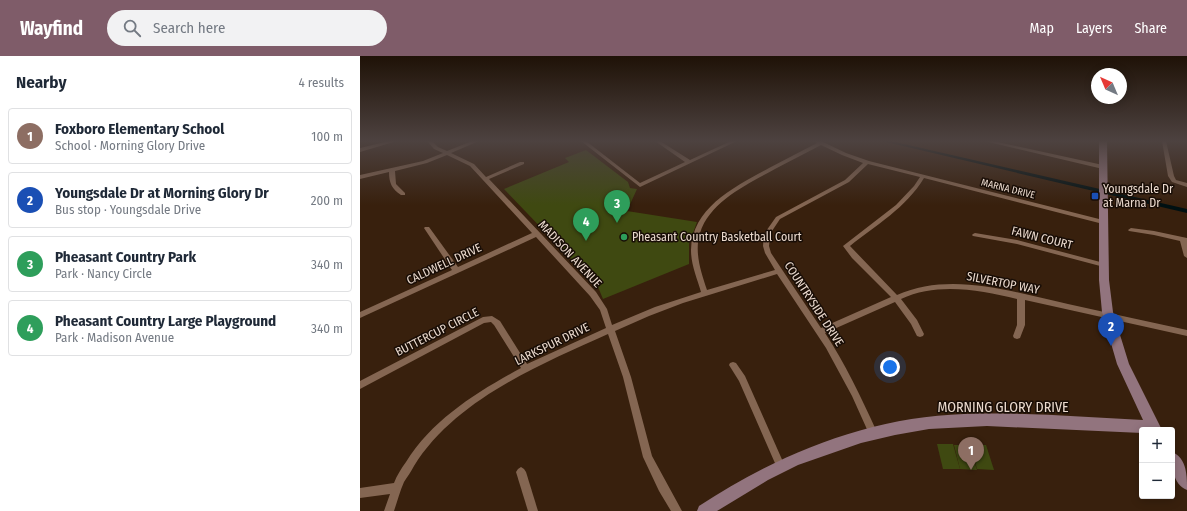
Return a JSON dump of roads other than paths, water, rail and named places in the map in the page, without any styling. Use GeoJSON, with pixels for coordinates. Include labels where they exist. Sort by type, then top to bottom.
{"type":"FeatureCollection","features":[{"type":"Feature","properties":{"kind":"street"},"geometry":{"type":"LineString","coordinates":[[360,178],[424,162]]}},
{"type":"Feature","properties":{"kind":"street","name":"MADISON AVENUE"},"geometry":{"type":"LineString","coordinates":[[466,162],[472,165],[593,294],[603,309],[627,377],[648,457],[677,511]]}},
{"type":"Feature","properties":{"kind":"street"},"geometry":{"type":"LineString","coordinates":[[611,162],[640,185],[689,162]]}},
{"type":"Feature","properties":{"kind":"street"},"geometry":{"type":"LineString","coordinates":[[705,293],[694,263],[695,241],[702,222],[719,200],[742,184],[782,162]]}},
{"type":"Feature","properties":{"kind":"street","name":"COUNTRYSIDE DRIVE"},"geometry":{"type":"LineString","coordinates":[[867,162],[847,181],[784,214],[772,224],[767,234],[766,246],[768,253],[779,271],[820,332],[855,394],[873,433]]}},
{"type":"Feature","properties":{"kind":"street","name":"MARNA DRIVE"},"geometry":{"type":"LineString","coordinates":[[868,162],[1104,222]]}},
{"type":"Feature","properties":{"kind":"street"},"geometry":{"type":"LineString","coordinates":[[1082,162],[1103,167]]}},
{"type":"Feature","properties":{"kind":"street"},"geometry":{"type":"LineString","coordinates":[[1103,162],[1105,293],[1109,317],[1123,362],[1154,427]]}},
{"type":"Feature","properties":{"kind":"street"},"geometry":{"type":"LineString","coordinates":[[1168,162],[1171,176],[1174,181],[1187,185]]}},
{"type":"Feature","properties":{"kind":"street"},"geometry":{"type":"LineString","coordinates":[[485,179],[522,163]]}},
{"type":"Feature","properties":{"kind":"street"},"geometry":{"type":"LineString","coordinates":[[392,170],[391,184],[403,194]]}},
{"type":"Feature","properties":{"kind":"street"},"geometry":{"type":"LineString","coordinates":[[920,334],[917,325],[895,298],[846,246],[899,206],[918,187],[923,176]]}},
{"type":"Feature","properties":{"kind":"street"},"geometry":{"type":"LineString","coordinates":[[427,228],[456,270]]}},
{"type":"Feature","properties":{"kind":"street"},"geometry":{"type":"LineString","coordinates":[[1131,230],[1154,233],[1185,240],[1187,256]]}},
{"type":"Feature","properties":{"kind":"street","name":"CALDWELL DRIVE"},"geometry":{"type":"LineString","coordinates":[[361,311],[536,234]]}},
{"type":"Feature","properties":{"kind":"street","name":"FAWN COURT"},"geometry":{"type":"LineString","coordinates":[[975,235],[1018,242],[1104,265]]}},
{"type":"Feature","properties":{"kind":"street","name":"LARKSPUR DRIVE"},"geometry":{"type":"LineString","coordinates":[[389,511],[396,488],[420,448],[437,430],[472,401],[526,369],[610,329],[661,308],[779,271]]}},
{"type":"Feature","properties":{"kind":"street","name":"SILVERTOP WAY"},"geometry":{"type":"LineString","coordinates":[[820,332],[895,298],[926,288],[958,286],[1021,297],[1187,333]]}},
{"type":"Feature","properties":{"kind":"street"},"geometry":{"type":"LineString","coordinates":[[1018,336],[1021,325],[1021,297]]}},
{"type":"Feature","properties":{"kind":"street","name":"BUTTERCUP CIRCLE"},"geometry":{"type":"LineString","coordinates":[[360,385],[483,320],[489,319],[497,323],[526,369]]}},
{"type":"Feature","properties":{"kind":"street"},"geometry":{"type":"LineString","coordinates":[[733,365],[742,379],[780,467]]}},
{"type":"Feature","properties":{"kind":"street","name":"MORNING GLORY DRIVE"},"geometry":{"type":"LineString","coordinates":[[704,511],[744,486],[780,467],[832,445],[873,433],[926,424],[983,420],[1084,422],[1142,427]]}},
{"type":"Feature","properties":{"kind":"street"},"geometry":{"type":"LineString","coordinates":[[1174,463],[1187,483]]}},
{"type":"Feature","properties":{"kind":"street"},"geometry":{"type":"LineString","coordinates":[[521,472],[533,511]]}},
{"type":"Feature","properties":{"kind":"street"},"geometry":{"type":"LineString","coordinates":[[360,493],[396,488]]}},
{"type":"Feature","properties":{"kind":"waterway"},"geometry":{"type":"LineString","coordinates":[[976,162],[1187,211]]}},
{"type":"Feature","properties":{"kind":"place","name":"Youngsdale Dr at Marna Dr"},"geometry":{"type":"Point","coordinates":[1095,196]}},
{"type":"Feature","properties":{"kind":"place","name":"Pheasant Country Park"},"geometry":{"type":"Point","coordinates":[617,223]}},
{"type":"Feature","properties":{"kind":"place","name":"Pheasant Country Basketball Court"},"geometry":{"type":"Point","coordinates":[624,237]}},
{"type":"Feature","properties":{"kind":"place","name":"Pheasant Country Large Playground"},"geometry":{"type":"Point","coordinates":[586,241]}},
{"type":"Feature","properties":{"kind":"place","name":"Youngsdale Dr at Morning Glory Dr"},"geometry":{"type":"Point","coordinates":[1111,346]}},
{"type":"Feature","properties":{"kind":"place","name":"Foxboro Elementary School"},"geometry":{"type":"Point","coordinates":[971,470]}}]}
